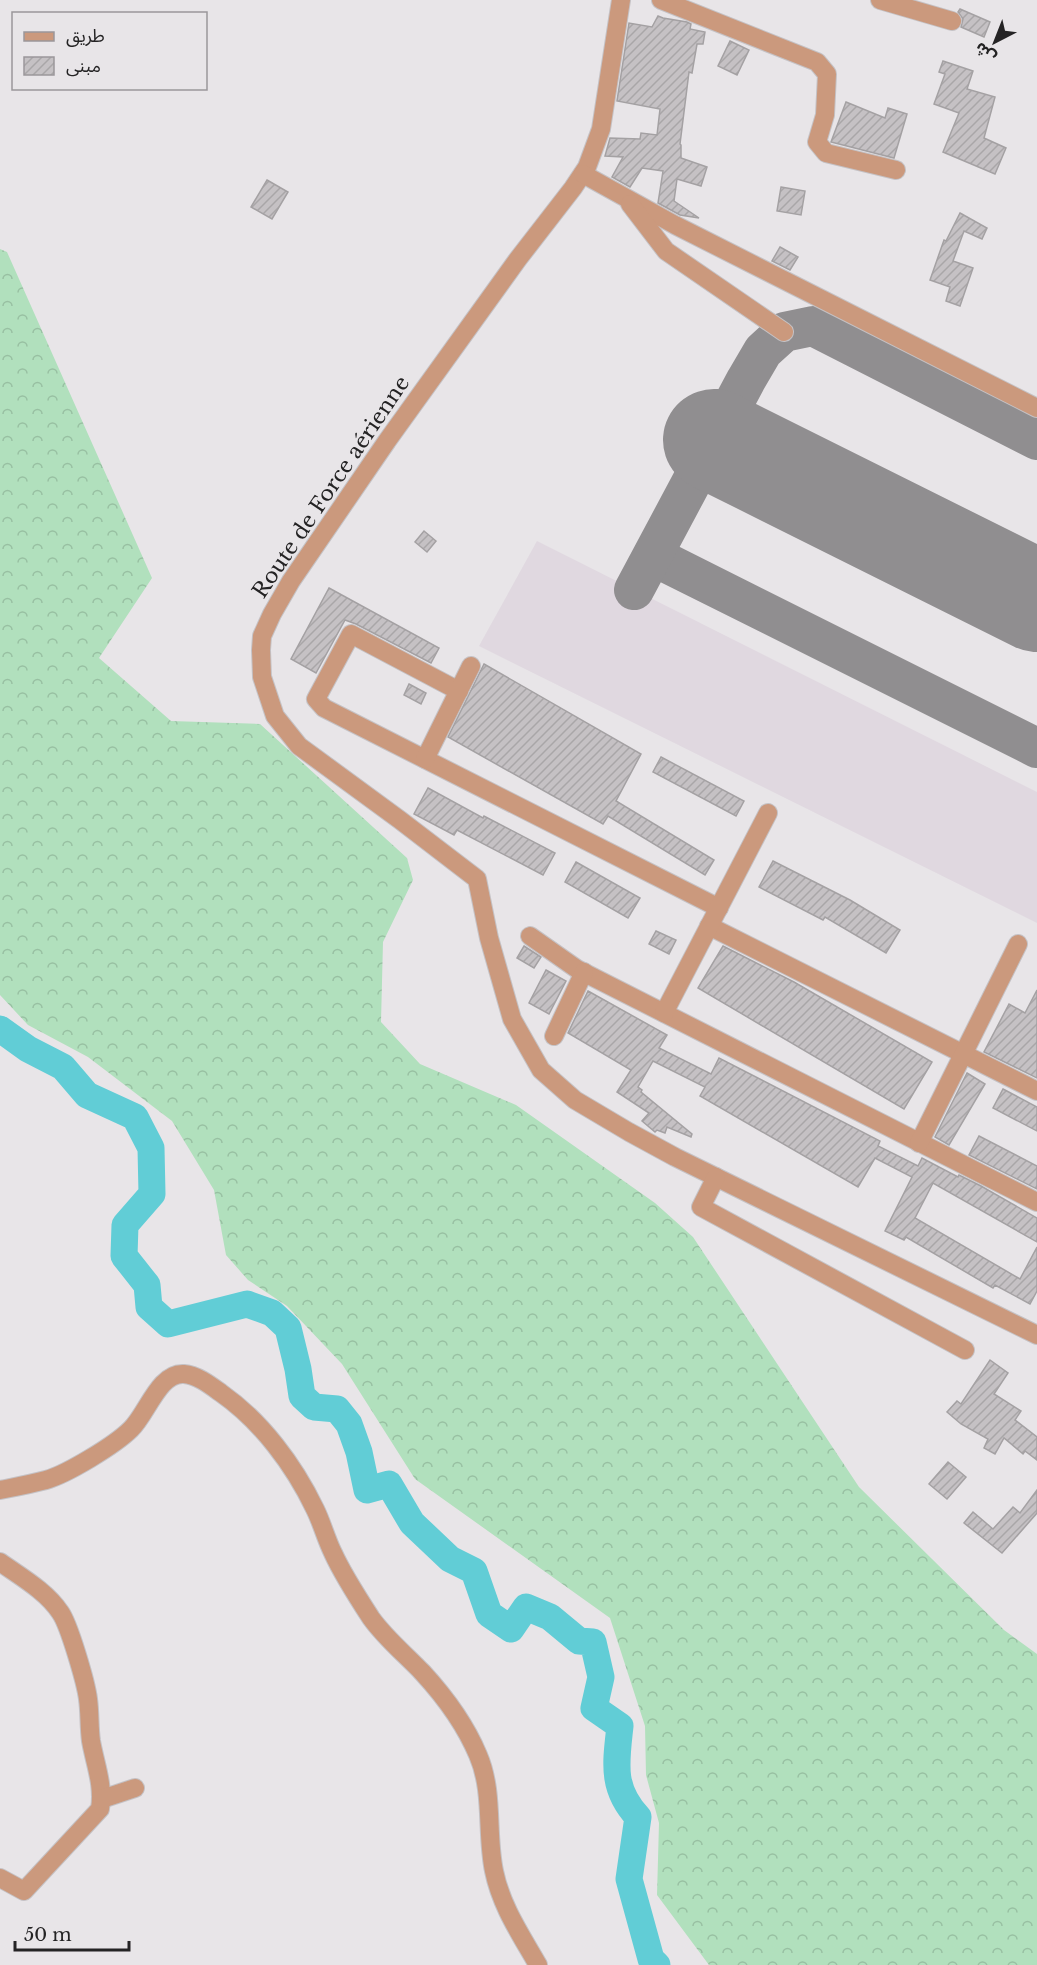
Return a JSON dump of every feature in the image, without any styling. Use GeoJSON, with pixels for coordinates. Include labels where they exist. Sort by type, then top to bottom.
{"type":"FeatureCollection","features":[{"type":"Feature","properties":{"kind":"street","name":"Route de Force aérienne"},"geometry":{"type":"LineString","coordinates":[[621,0],[601,129],[593,155],[583,174],[518,259],[387,441],[291,581],[262,636],[262,677],[275,716],[299,746],[477,879],[489,938],[512,1019],[541,1070],[575,1100],[675,1157],[1037,1335]]}},
{"type":"Feature","properties":{"kind":"street"},"geometry":{"type":"LineString","coordinates":[[661,0],[817,62],[827,74],[825,115],[817,142],[821,148],[826,153],[896,170]]}},
{"type":"Feature","properties":{"kind":"street"},"geometry":{"type":"LineString","coordinates":[[880,0],[952,21]]}},
{"type":"Feature","properties":{"kind":"street"},"geometry":{"type":"LineString","coordinates":[[583,174],[628,200],[1037,408]]}},
{"type":"Feature","properties":{"kind":"street"},"geometry":{"type":"LineString","coordinates":[[628,200],[666,250],[784,332]]}},
{"type":"Feature","properties":{"kind":"street"},"geometry":{"type":"LineString","coordinates":[[459,692],[351,634],[316,699],[324,708],[719,908]]}},
{"type":"Feature","properties":{"kind":"street"},"geometry":{"type":"LineString","coordinates":[[425,759],[471,666]]}},
{"type":"Feature","properties":{"kind":"street"},"geometry":{"type":"LineString","coordinates":[[664,1013],[768,813]]}},
{"type":"Feature","properties":{"kind":"street"},"geometry":{"type":"LineString","coordinates":[[709,926],[1037,1091]]}},
{"type":"Feature","properties":{"kind":"street"},"geometry":{"type":"LineString","coordinates":[[530,936],[584,972],[1037,1202]]}},
{"type":"Feature","properties":{"kind":"street"},"geometry":{"type":"LineString","coordinates":[[919,1143],[1018,944]]}},
{"type":"Feature","properties":{"kind":"street"},"geometry":{"type":"LineString","coordinates":[[554,1036],[584,972]]}},
{"type":"Feature","properties":{"kind":"street"},"geometry":{"type":"LineString","coordinates":[[716,1177],[701,1207],[965,1350]]}},
{"type":"Feature","properties":{"kind":"street"},"geometry":{"type":"LineString","coordinates":[[0,1490],[48,1479],[82,1463],[131,1430],[165,1380],[172,1375],[185,1374],[205,1382],[229,1398],[254,1420],[299,1479],[316,1510],[333,1554],[369,1615],[385,1636],[422,1672],[448,1702],[464,1727],[484,1772],[494,1870],[501,1897],[538,1965]]}},
{"type":"Feature","properties":{"kind":"street"},"geometry":{"type":"LineString","coordinates":[[0,1562],[46,1595],[55,1604],[66,1622],[88,1697],[91,1740],[102,1788],[100,1809],[24,1891],[0,1878]]}},
{"type":"Feature","properties":{"kind":"street"},"geometry":{"type":"LineString","coordinates":[[102,1799],[135,1788]]}},
{"type":"Feature","properties":{"kind":"shaded area"},"geometry":{"type":"Polygon","coordinates":[[[537,541],[1037,792],[1037,923],[479,646],[537,541]]]}},
{"type":"Feature","properties":{"kind":"green space"},"geometry":{"type":"Polygon","coordinates":[[[0,249],[7,252],[152,578],[99,658],[171,721],[260,724],[407,858],[413,880],[383,942],[381,1022],[420,1064],[516,1105],[655,1203],[693,1237],[859,1487],[1004,1630],[1037,1654],[1037,1965],[709,1965],[657,1895],[659,1823],[646,1775],[645,1726],[610,1618],[415,1479],[342,1364],[287,1306],[248,1280],[226,1255],[214,1190],[172,1121],[88,1057],[28,1025],[0,995],[0,249]]]}},
{"type":"Feature","properties":{"kind":"building"},"geometry":{"type":"Polygon","coordinates":[[[960,9],[990,22],[984,37],[961,27],[963,19],[958,12],[960,9]]]}},
{"type":"Feature","properties":{"kind":"building"},"geometry":{"type":"Polygon","coordinates":[[[658,16],[687,22],[691,24],[690,29],[705,32],[703,44],[697,44],[692,73],[689,72],[680,144],[681,158],[707,167],[701,186],[677,179],[674,201],[699,218],[680,215],[658,203],[663,171],[642,168],[630,187],[612,177],[623,157],[605,156],[610,138],[640,139],[641,133],[657,135],[660,109],[617,101],[629,23],[652,27],[658,16]]]}},
{"type":"Feature","properties":{"kind":"building"},"geometry":{"type":"Polygon","coordinates":[[[730,41],[749,50],[737,75],[718,66],[730,41]]]}},
{"type":"Feature","properties":{"kind":"building"},"geometry":{"type":"Polygon","coordinates":[[[943,61],[973,71],[967,89],[995,97],[984,138],[1006,148],[995,174],[943,152],[959,113],[934,104],[945,74],[939,72],[943,61]]]}},
{"type":"Feature","properties":{"kind":"building"},"geometry":{"type":"Polygon","coordinates":[[[846,102],[885,118],[888,108],[907,114],[894,158],[831,142],[846,102]]]}},
{"type":"Feature","properties":{"kind":"building"},"geometry":{"type":"Polygon","coordinates":[[[267,180],[288,192],[272,219],[251,207],[267,180]]]}},
{"type":"Feature","properties":{"kind":"building"},"geometry":{"type":"Polygon","coordinates":[[[781,187],[805,191],[801,215],[777,211],[781,187]]]}},
{"type":"Feature","properties":{"kind":"building"},"geometry":{"type":"Polygon","coordinates":[[[960,213],[987,228],[982,239],[964,231],[953,261],[973,268],[960,306],[946,301],[950,287],[930,280],[944,240],[946,241],[960,213]]]}},
{"type":"Feature","properties":{"kind":"building"},"geometry":{"type":"Polygon","coordinates":[[[780,247],[798,257],[790,270],[772,261],[780,247]]]}},
{"type":"Feature","properties":{"kind":"building"},"geometry":{"type":"Polygon","coordinates":[[[424,531],[436,541],[427,552],[415,542],[424,531]]]}},
{"type":"Feature","properties":{"kind":"building"},"geometry":{"type":"Polygon","coordinates":[[[329,588],[439,648],[431,663],[345,620],[316,673],[291,659],[329,588]]]}},
{"type":"Feature","properties":{"kind":"building"},"geometry":{"type":"Polygon","coordinates":[[[484,664],[641,754],[616,801],[714,860],[705,875],[608,816],[603,824],[448,737],[484,664]]]}},
{"type":"Feature","properties":{"kind":"building"},"geometry":{"type":"Polygon","coordinates":[[[409,684],[426,693],[421,704],[404,695],[409,684]]]}},
{"type":"Feature","properties":{"kind":"building"},"geometry":{"type":"Polygon","coordinates":[[[661,757],[744,801],[736,816],[653,772],[661,757]]]}},
{"type":"Feature","properties":{"kind":"building"},"geometry":{"type":"Polygon","coordinates":[[[428,788],[555,853],[543,875],[457,830],[454,835],[414,814],[428,788]]]}},
{"type":"Feature","properties":{"kind":"building"},"geometry":{"type":"Polygon","coordinates":[[[773,861],[850,900],[900,930],[886,953],[825,917],[823,920],[759,887],[773,861]]]}},
{"type":"Feature","properties":{"kind":"building"},"geometry":{"type":"Polygon","coordinates":[[[576,862],[640,898],[628,918],[565,882],[576,862]]]}},
{"type":"Feature","properties":{"kind":"building"},"geometry":{"type":"Polygon","coordinates":[[[656,931],[676,940],[669,954],[649,944],[656,931]]]}},
{"type":"Feature","properties":{"kind":"building"},"geometry":{"type":"Polygon","coordinates":[[[524,946],[541,957],[534,968],[517,958],[524,946]]]}},
{"type":"Feature","properties":{"kind":"building"},"geometry":{"type":"Polygon","coordinates":[[[723,946],[794,982],[932,1062],[904,1109],[698,988],[723,946]]]}},
{"type":"Feature","properties":{"kind":"building"},"geometry":{"type":"Polygon","coordinates":[[[546,970],[566,981],[549,1014],[529,1003],[546,970]]]}},
{"type":"Feature","properties":{"kind":"building"},"geometry":{"type":"Polygon","coordinates":[[[1037,990],[1037,1078],[984,1052],[1009,1004],[1025,1013],[1037,990]]]}},
{"type":"Feature","properties":{"kind":"building"},"geometry":{"type":"Polygon","coordinates":[[[588,991],[667,1035],[659,1048],[711,1074],[719,1058],[880,1141],[878,1146],[918,1166],[922,1158],[981,1186],[1037,1218],[1037,1242],[933,1183],[915,1218],[1020,1279],[1037,1247],[1037,1291],[1030,1304],[995,1285],[993,1288],[906,1237],[904,1240],[885,1231],[912,1177],[875,1158],[858,1187],[700,1096],[705,1087],[653,1061],[638,1087],[642,1090],[641,1092],[692,1134],[691,1137],[667,1127],[665,1133],[657,1130],[655,1132],[642,1121],[649,1113],[617,1092],[631,1070],[568,1033],[588,991]]]}},
{"type":"Feature","properties":{"kind":"building"},"geometry":{"type":"Polygon","coordinates":[[[967,1073],[985,1084],[949,1145],[935,1137],[967,1073]]]}},
{"type":"Feature","properties":{"kind":"building"},"geometry":{"type":"Polygon","coordinates":[[[1003,1089],[1037,1107],[1037,1131],[993,1108],[1003,1089]]]}},
{"type":"Feature","properties":{"kind":"building"},"geometry":{"type":"Polygon","coordinates":[[[979,1136],[1037,1166],[1037,1189],[969,1155],[979,1136]]]}},
{"type":"Feature","properties":{"kind":"building"},"geometry":{"type":"Polygon","coordinates":[[[990,1360],[1008,1373],[994,1394],[1021,1411],[1015,1420],[1037,1437],[1037,1460],[1025,1451],[1023,1454],[1004,1438],[995,1454],[984,1448],[988,1439],[961,1424],[947,1412],[957,1401],[961,1404],[990,1360]]]}},
{"type":"Feature","properties":{"kind":"building"},"geometry":{"type":"Polygon","coordinates":[[[948,1462],[966,1477],[947,1499],[929,1484],[948,1462]]]}},
{"type":"Feature","properties":{"kind":"building"},"geometry":{"type":"Polygon","coordinates":[[[1037,1490],[1037,1513],[1002,1553],[964,1523],[973,1512],[993,1529],[1013,1507],[1020,1513],[1037,1490]]]}},
{"type":"Feature","properties":{"kind":"waterway"},"geometry":{"type":"LineString","coordinates":[[0,1029],[28,1049],[63,1067],[87,1095],[135,1117],[151,1148],[152,1194],[125,1225],[124,1256],[147,1285],[149,1307],[168,1324],[247,1304],[272,1313],[288,1328],[302,1396],[314,1407],[337,1409],[349,1424],[359,1452],[367,1490],[389,1484],[412,1523],[450,1559],[474,1571],[489,1614],[511,1629],[526,1607],[550,1617],[579,1641],[593,1642],[601,1677],[594,1708],[620,1726],[617,1775],[623,1796],[638,1817],[629,1879],[651,1959],[657,1965]]}},
{"type":"Feature","properties":{"kind":"taxiway"},"geometry":{"type":"LineString","coordinates":[[634,590],[746,380],[763,351],[784,332],[813,326],[1037,440]]}},
{"type":"Feature","properties":{"kind":"taxiway"},"geometry":{"type":"LineString","coordinates":[[653,556],[1037,748]]}},
{"type":"Feature","properties":{"kind":"runway"},"geometry":{"type":"LineString","coordinates":[[714,440],[1037,601]]}}]}
